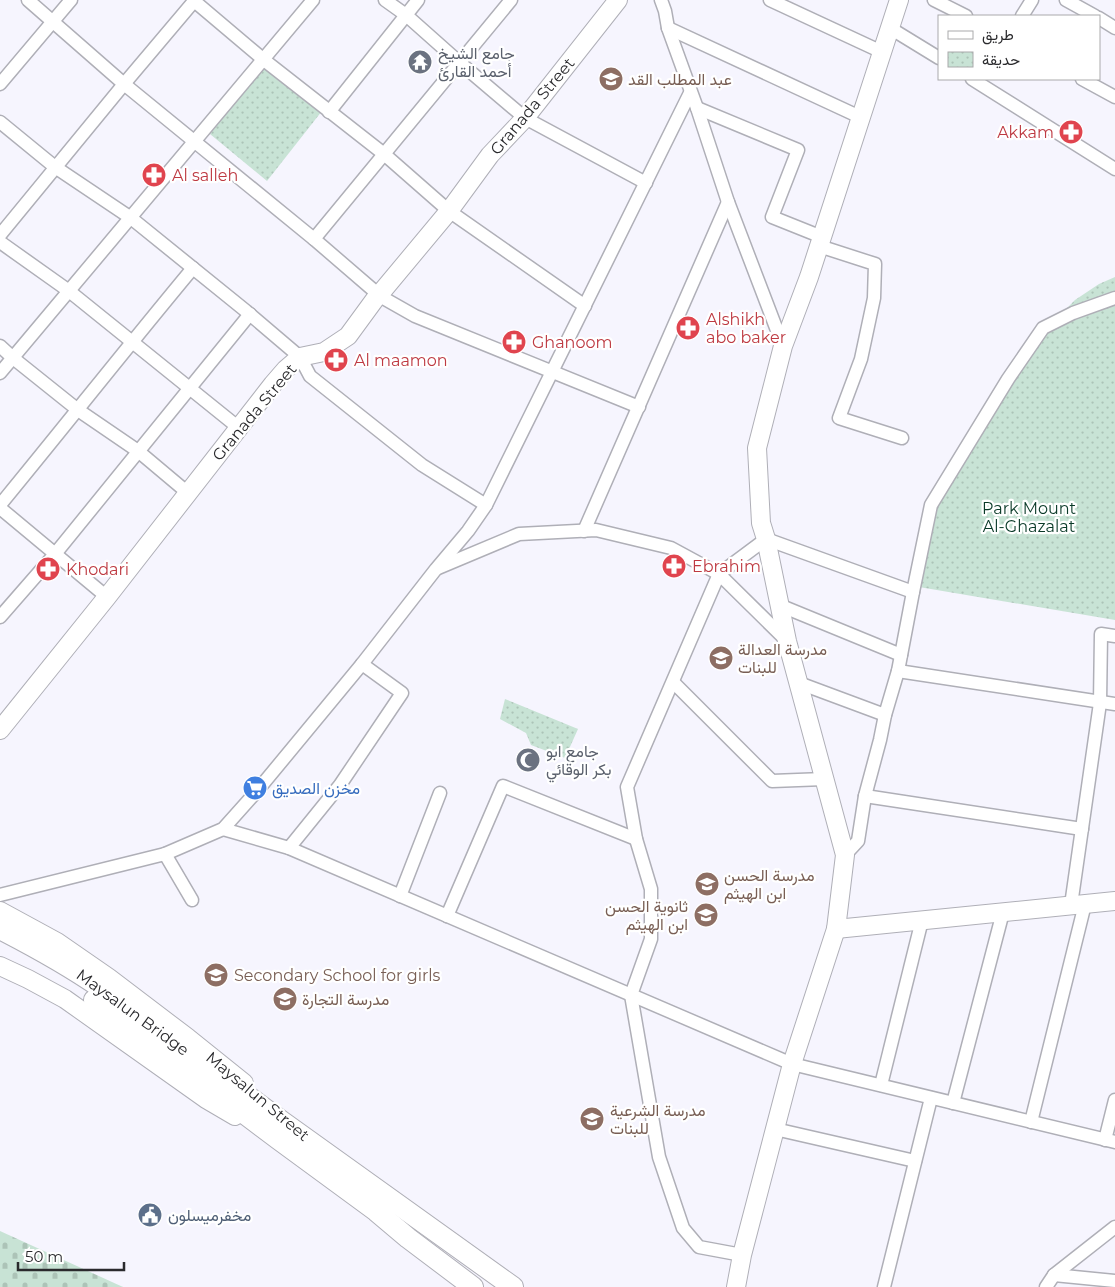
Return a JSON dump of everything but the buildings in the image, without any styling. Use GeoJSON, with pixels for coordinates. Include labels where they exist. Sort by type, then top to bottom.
{"type":"FeatureCollection","features":[{"type":"Feature","properties":{"kind":"main road","name":"Granada Street"},"geometry":{"type":"LineString","coordinates":[[0,730],[107,597],[273,384],[300,357],[324,352],[348,336],[378,295],[449,211],[490,155],[525,118],[618,0]]}},
{"type":"Feature","properties":{"kind":"main road"},"geometry":{"type":"LineString","coordinates":[[736,1287],[742,1255],[792,1064],[836,929],[845,855],[787,641],[762,523],[757,448],[783,346],[821,241],[898,0]]}},
{"type":"Feature","properties":{"kind":"main road"},"geometry":{"type":"LineString","coordinates":[[836,929],[1115,901]]}},
{"type":"Feature","properties":{"kind":"main road","name":"Maysalun Street"},"geometry":{"type":"LineString","coordinates":[[0,911],[57,942],[109,978],[234,1074],[263,1099],[281,1131],[376,1212],[473,1287]]}},
{"type":"Feature","properties":{"kind":"main road","name":"Maysalun Bridge"},"geometry":{"type":"LineString","coordinates":[[0,929],[70,967],[100,988],[281,1131]]}},
{"type":"Feature","properties":{"kind":"main road","name":"Maysalun Bridge"},"geometry":{"type":"LineString","coordinates":[[0,944],[32,960],[94,999],[281,1131]]}},
{"type":"Feature","properties":{"kind":"main road","name":"Maysalun Street"},"geometry":{"type":"LineString","coordinates":[[0,966],[65,999],[206,1099],[242,1120],[281,1131],[421,1220],[513,1287]]}},
{"type":"Feature","properties":{"kind":"main road"},"geometry":{"type":"LineString","coordinates":[[408,1238],[421,1220]]}},
{"type":"Feature","properties":{"kind":"street"},"geometry":{"type":"LineString","coordinates":[[28,0],[124,84],[314,239],[378,295],[415,316],[638,407]]}},
{"type":"Feature","properties":{"kind":"street"},"geometry":{"type":"LineString","coordinates":[[0,84],[71,0]]}},
{"type":"Feature","properties":{"kind":"street"},"geometry":{"type":"LineString","coordinates":[[0,235],[194,0],[264,60],[384,154],[449,211],[585,306]]}},
{"type":"Feature","properties":{"kind":"street"},"geometry":{"type":"LineString","coordinates":[[0,373],[313,0]]}},
{"type":"Feature","properties":{"kind":"street"},"geometry":{"type":"LineString","coordinates":[[385,0],[406,15],[525,118],[646,183]]}},
{"type":"Feature","properties":{"kind":"street"},"geometry":{"type":"LineString","coordinates":[[329,112],[418,0]]}},
{"type":"Feature","properties":{"kind":"street"},"geometry":{"type":"LineString","coordinates":[[314,239],[511,0]]}},
{"type":"Feature","properties":{"kind":"street"},"geometry":{"type":"LineString","coordinates":[[652,0],[663,5],[668,28],[728,202],[783,346]]}},
{"type":"Feature","properties":{"kind":"street"},"geometry":{"type":"LineString","coordinates":[[770,0],[882,52]]}},
{"type":"Feature","properties":{"kind":"street"},"geometry":{"type":"LineString","coordinates":[[934,0],[964,15]]}},
{"type":"Feature","properties":{"kind":"street"},"geometry":{"type":"LineString","coordinates":[[1023,15],[1032,0]]}},
{"type":"Feature","properties":{"kind":"street"},"geometry":{"type":"LineString","coordinates":[[1066,0],[1093,15]]}},
{"type":"Feature","properties":{"kind":"street"},"geometry":{"type":"LineString","coordinates":[[1100,19],[1115,28]]}},
{"type":"Feature","properties":{"kind":"street"},"geometry":{"type":"LineString","coordinates":[[668,28],[860,117]]}},
{"type":"Feature","properties":{"kind":"street"},"geometry":{"type":"LineString","coordinates":[[890,28],[938,57]]}},
{"type":"Feature","properties":{"kind":"street"},"geometry":{"type":"LineString","coordinates":[[1084,80],[1115,96]]}},
{"type":"Feature","properties":{"kind":"street"},"geometry":{"type":"LineString","coordinates":[[980,81],[1115,169]]}},
{"type":"Feature","properties":{"kind":"street"},"geometry":{"type":"LineString","coordinates":[[0,894],[164,854],[224,829],[257,791],[362,664],[468,531],[486,505],[690,92]]}},
{"type":"Feature","properties":{"kind":"street"},"geometry":{"type":"LineString","coordinates":[[697,108],[798,150],[772,217],[875,264],[874,298],[861,360],[839,418],[902,438]]}},
{"type":"Feature","properties":{"kind":"street"},"geometry":{"type":"LineString","coordinates":[[0,122],[55,167],[131,218],[250,314],[300,357],[310,376],[422,465],[486,505]]}},
{"type":"Feature","properties":{"kind":"street"},"geometry":{"type":"LineString","coordinates":[[584,531],[728,202]]}},
{"type":"Feature","properties":{"kind":"street"},"geometry":{"type":"LineString","coordinates":[[0,242],[69,291],[239,428]]}},
{"type":"Feature","properties":{"kind":"street"},"geometry":{"type":"LineString","coordinates":[[107,597],[0,507],[193,268]]}},
{"type":"Feature","properties":{"kind":"street"},"geometry":{"type":"LineString","coordinates":[[845,855],[858,841],[865,796],[898,671],[931,505],[1008,379],[1043,328],[1073,313],[1115,298]]}},
{"type":"Feature","properties":{"kind":"street"},"geometry":{"type":"LineString","coordinates":[[0,617],[55,554],[250,314]]}},
{"type":"Feature","properties":{"kind":"street"},"geometry":{"type":"LineString","coordinates":[[0,346],[78,410],[138,451],[188,493]]}},
{"type":"Feature","properties":{"kind":"street"},"geometry":{"type":"LineString","coordinates":[[436,569],[518,534],[596,530],[671,548],[719,574],[787,641]]}},
{"type":"Feature","properties":{"kind":"street"},"geometry":{"type":"LineString","coordinates":[[742,1255],[699,1248],[683,1228],[659,1157],[631,995],[651,939],[651,889],[636,839],[627,787],[719,574],[766,539],[913,592]]}},
{"type":"Feature","properties":{"kind":"street"},"geometry":{"type":"LineString","coordinates":[[780,605],[901,655]]}},
{"type":"Feature","properties":{"kind":"street"},"geometry":{"type":"LineString","coordinates":[[1031,1122],[1078,905],[1082,829],[1100,702],[1101,634],[1115,636]]}},
{"type":"Feature","properties":{"kind":"street"},"geometry":{"type":"LineString","coordinates":[[289,848],[340,785],[402,693],[362,664]]}},
{"type":"Feature","properties":{"kind":"street"},"geometry":{"type":"LineString","coordinates":[[898,671],[1115,704]]}},
{"type":"Feature","properties":{"kind":"street"},"geometry":{"type":"LineString","coordinates":[[673,682],[772,781],[824,779]]}},
{"type":"Feature","properties":{"kind":"street"},"geometry":{"type":"LineString","coordinates":[[799,683],[885,715]]}},
{"type":"Feature","properties":{"kind":"street"},"geometry":{"type":"LineString","coordinates":[[447,916],[503,786],[636,839]]}},
{"type":"Feature","properties":{"kind":"street"},"geometry":{"type":"LineString","coordinates":[[400,896],[440,793]]}},
{"type":"Feature","properties":{"kind":"street"},"geometry":{"type":"LineString","coordinates":[[865,796],[1082,829]]}},
{"type":"Feature","properties":{"kind":"street"},"geometry":{"type":"LineString","coordinates":[[224,829],[289,848],[792,1064],[1110,1141],[1115,1100]]}},
{"type":"Feature","properties":{"kind":"street"},"geometry":{"type":"LineString","coordinates":[[164,854],[192,900]]}},
{"type":"Feature","properties":{"kind":"street"},"geometry":{"type":"LineString","coordinates":[[953,1103],[1004,912]]}},
{"type":"Feature","properties":{"kind":"street"},"geometry":{"type":"LineString","coordinates":[[881,1086],[922,920]]}},
{"type":"Feature","properties":{"kind":"street"},"geometry":{"type":"LineString","coordinates":[[884,1287],[931,1098]]}},
{"type":"Feature","properties":{"kind":"street"},"geometry":{"type":"LineString","coordinates":[[775,1129],[915,1161]]}},
{"type":"Feature","properties":{"kind":"street"},"geometry":{"type":"LineString","coordinates":[[1046,1287],[1054,1275],[1115,1227]]}},
{"type":"Feature","properties":{"kind":"street"},"geometry":{"type":"LineString","coordinates":[[1054,1275],[1115,1282]]}},
{"type":"Feature","properties":{"kind":"green space"},"geometry":{"type":"Polygon","coordinates":[[[265,65],[322,111],[267,181],[210,134],[265,65]]]}},
{"type":"Feature","properties":{"kind":"green space","name":"Park Mount Al-Ghazalat"},"geometry":{"type":"Polygon","coordinates":[[[1115,277],[1115,620],[919,587],[935,507],[1036,340],[1075,300],[1099,284],[1115,277]]]}},
{"type":"Feature","properties":{"kind":"green space"},"geometry":{"type":"Polygon","coordinates":[[[505,699],[578,729],[565,758],[531,745],[526,733],[500,719],[505,699]]]}},
{"type":"Feature","properties":{"kind":"green space"},"geometry":{"type":"Polygon","coordinates":[[[0,1231],[123,1287],[0,1287],[0,1231]]]}},
{"type":"Feature","properties":{"kind":"place","name":"جامع الشيخ أحمد القارئ"},"geometry":{"type":"Point","coordinates":[420,62]}},
{"type":"Feature","properties":{"kind":"place","name":"عبد المطلب القد"},"geometry":{"type":"Point","coordinates":[611,79]}},
{"type":"Feature","properties":{"kind":"place","name":"Akkam"},"geometry":{"type":"Point","coordinates":[1071,132]}},
{"type":"Feature","properties":{"kind":"place","name":"Al salleh"},"geometry":{"type":"Point","coordinates":[154,175]}},
{"type":"Feature","properties":{"kind":"place","name":"Alshikh abo baker"},"geometry":{"type":"Point","coordinates":[688,328]}},
{"type":"Feature","properties":{"kind":"place","name":"Ghanoom"},"geometry":{"type":"Point","coordinates":[514,342]}},
{"type":"Feature","properties":{"kind":"place","name":"Al maamon"},"geometry":{"type":"Point","coordinates":[336,360]}},
{"type":"Feature","properties":{"kind":"place","name":"Ebrahim"},"geometry":{"type":"Point","coordinates":[674,566]}},
{"type":"Feature","properties":{"kind":"place","name":"Khodari"},"geometry":{"type":"Point","coordinates":[48,569]}},
{"type":"Feature","properties":{"kind":"place","name":"مدرسة العدالة للبنات"},"geometry":{"type":"Point","coordinates":[721,658]}},
{"type":"Feature","properties":{"kind":"place","name":"جامع ابو بكر الوقائي"},"geometry":{"type":"Point","coordinates":[528,760]}},
{"type":"Feature","properties":{"kind":"place","name":"مخزن الصديق"},"geometry":{"type":"Point","coordinates":[255,788]}},
{"type":"Feature","properties":{"kind":"place","name":"مدرسة الحسن ابن الهيثم"},"geometry":{"type":"Point","coordinates":[707,884]}},
{"type":"Feature","properties":{"kind":"place","name":"ثانوية الحسن ابن الهيثم"},"geometry":{"type":"Point","coordinates":[706,915]}},
{"type":"Feature","properties":{"kind":"place","name":"Secondary School for girls"},"geometry":{"type":"Point","coordinates":[216,975]}},
{"type":"Feature","properties":{"kind":"place","name":"مدرسة التجارة"},"geometry":{"type":"Point","coordinates":[285,999]}},
{"type":"Feature","properties":{"kind":"place","name":"مدرسة الشرعية للبنات"},"geometry":{"type":"Point","coordinates":[592,1119]}},
{"type":"Feature","properties":{"kind":"place","name":"مخفرميسلون"},"geometry":{"type":"Point","coordinates":[150,1215]}}]}
